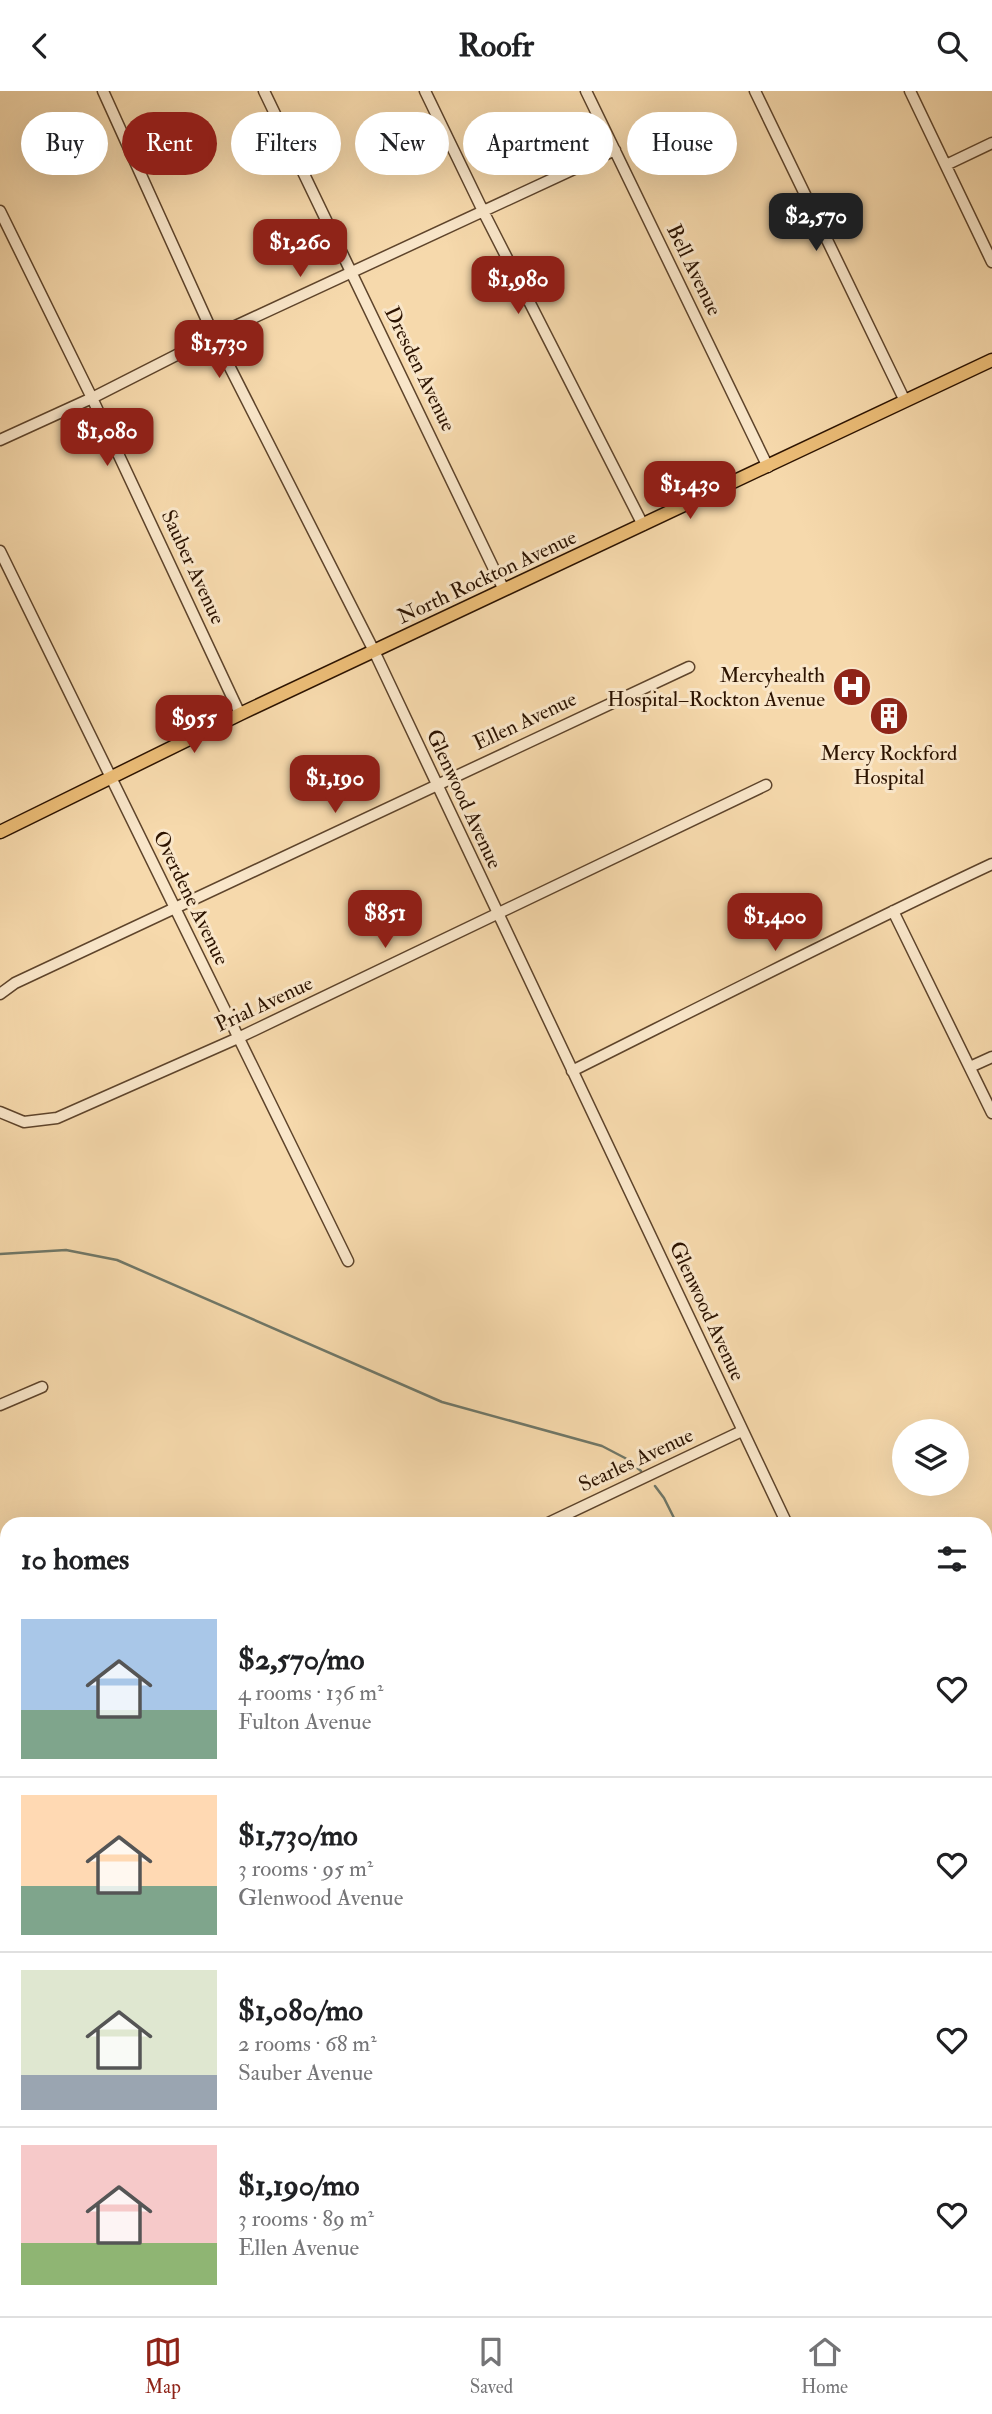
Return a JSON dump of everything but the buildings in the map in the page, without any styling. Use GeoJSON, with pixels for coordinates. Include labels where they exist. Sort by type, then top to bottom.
{"type":"FeatureCollection","features":[{"type":"Feature","properties":{"kind":"main road","name":"North Rockton Avenue"},"geometry":{"type":"LineString","coordinates":[[0,832],[240,714],[992,360]]}},
{"type":"Feature","properties":{"kind":"street","name":"Glenwood Avenue"},"geometry":{"type":"LineString","coordinates":[[103,91],[214,336],[374,651],[784,1517]]}},
{"type":"Feature","properties":{"kind":"street","name":"Dresden Avenue"},"geometry":{"type":"LineString","coordinates":[[264,91],[504,590]]}},
{"type":"Feature","properties":{"kind":"street"},"geometry":{"type":"LineString","coordinates":[[425,91],[643,525]]}},
{"type":"Feature","properties":{"kind":"street","name":"Bell Avenue"},"geometry":{"type":"LineString","coordinates":[[586,91],[768,467]]}},
{"type":"Feature","properties":{"kind":"street"},"geometry":{"type":"LineString","coordinates":[[755,91],[905,401]]}},
{"type":"Feature","properties":{"kind":"street"},"geometry":{"type":"LineString","coordinates":[[910,91],[992,262]]}},
{"type":"Feature","properties":{"kind":"street"},"geometry":{"type":"LineString","coordinates":[[946,165],[992,143]]}},
{"type":"Feature","properties":{"kind":"street"},"geometry":{"type":"LineString","coordinates":[[0,440],[92,398],[214,336],[615,151]]}},
{"type":"Feature","properties":{"kind":"street","name":"Sauber Avenue"},"geometry":{"type":"LineString","coordinates":[[0,211],[92,398],[240,714]]}},
{"type":"Feature","properties":{"kind":"street","name":"Overdene Avenue"},"geometry":{"type":"LineString","coordinates":[[0,551],[348,1261]]}},
{"type":"Feature","properties":{"kind":"street","name":"Ellen Avenue"},"geometry":{"type":"LineString","coordinates":[[0,994],[15,983],[689,667]]}},
{"type":"Feature","properties":{"kind":"street","name":"Prial Avenue"},"geometry":{"type":"LineString","coordinates":[[0,1112],[24,1122],[57,1118],[238,1038],[766,785]]}},
{"type":"Feature","properties":{"kind":"street"},"geometry":{"type":"LineString","coordinates":[[572,1071],[893,911],[992,865]]}},
{"type":"Feature","properties":{"kind":"street"},"geometry":{"type":"LineString","coordinates":[[893,911],[992,1113]]}},
{"type":"Feature","properties":{"kind":"street"},"geometry":{"type":"LineString","coordinates":[[970,1067],[992,1057]]}},
{"type":"Feature","properties":{"kind":"street"},"geometry":{"type":"LineString","coordinates":[[0,1405],[42,1387]]}},
{"type":"Feature","properties":{"kind":"street","name":"Searles Avenue"},"geometry":{"type":"LineString","coordinates":[[561,1517],[743,1431]]}},
{"type":"Feature","properties":{"kind":"waterway"},"geometry":{"type":"LineString","coordinates":[[0,1254],[66,1250],[117,1260],[442,1402],[602,1446],[625,1458],[641,1471]]}},
{"type":"Feature","properties":{"kind":"waterway"},"geometry":{"type":"LineString","coordinates":[[655,1486],[674,1517]]}},
{"type":"Feature","properties":{"kind":"place","name":"Mercyhealth Hospital–Rockton Avenue"},"geometry":{"type":"Point","coordinates":[852,687]}},
{"type":"Feature","properties":{"kind":"place","name":"Mercy Rockford Hospital"},"geometry":{"type":"Point","coordinates":[889,716]}}]}
